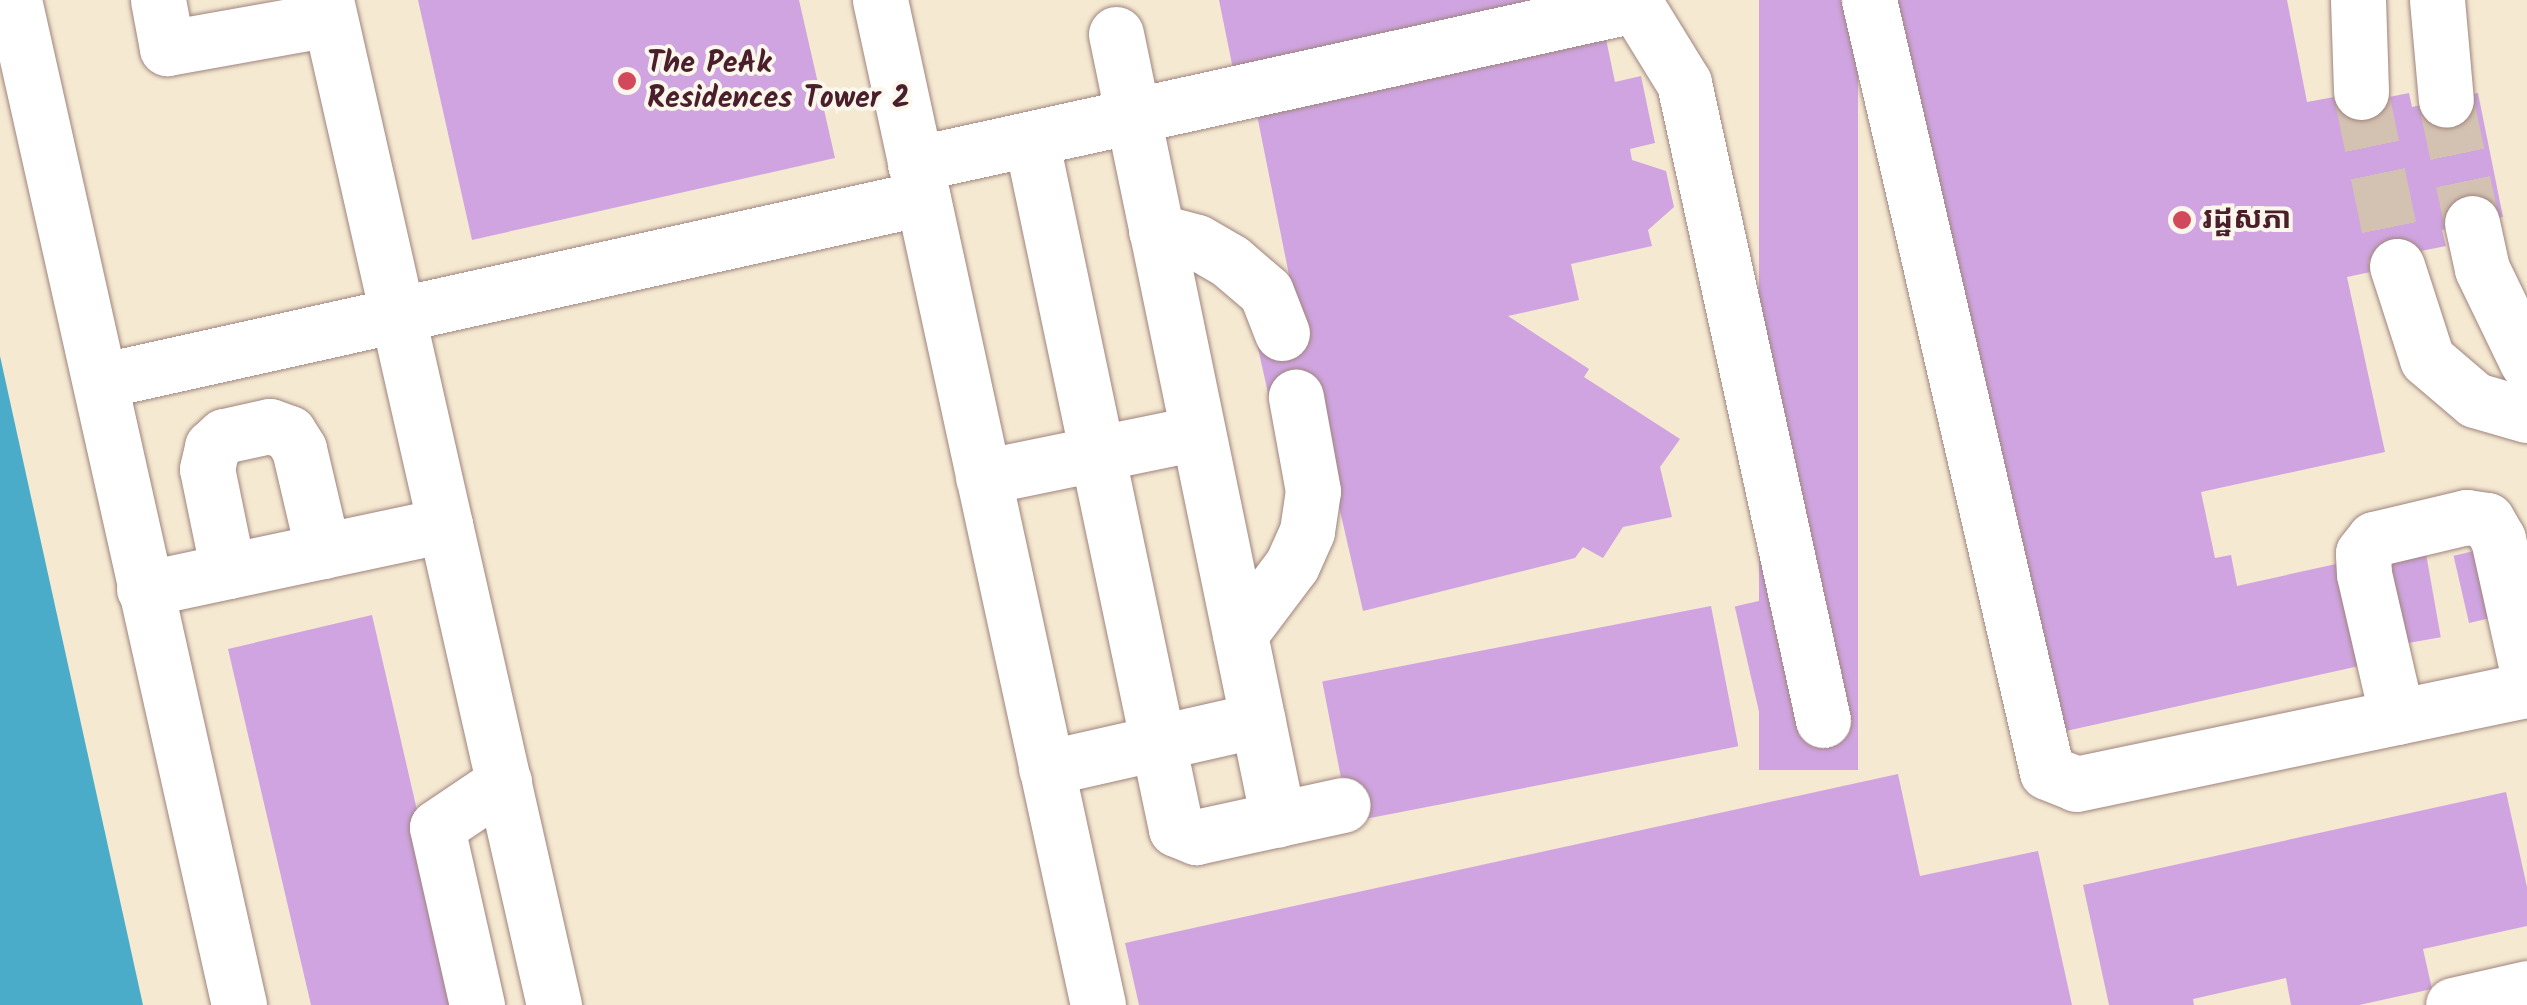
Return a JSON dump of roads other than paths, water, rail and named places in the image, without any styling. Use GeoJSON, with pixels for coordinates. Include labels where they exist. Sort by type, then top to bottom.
{"type":"FeatureCollection","features":[{"type":"Feature","properties":{"kind":"street"},"geometry":{"type":"LineString","coordinates":[[14,0],[239,1005]]}},
{"type":"Feature","properties":{"kind":"street"},"geometry":{"type":"LineString","coordinates":[[158,0],[168,48],[327,10],[554,1005]]}},
{"type":"Feature","properties":{"kind":"street"},"geometry":{"type":"LineString","coordinates":[[880,0],[1098,1005]]}},
{"type":"Feature","properties":{"kind":"street"},"geometry":{"type":"LineString","coordinates":[[1869,0],[2047,772],[2076,784],[2527,690]]}},
{"type":"Feature","properties":{"kind":"street"},"geometry":{"type":"LineString","coordinates":[[2358,0],[2361,92]]}},
{"type":"Feature","properties":{"kind":"street"},"geometry":{"type":"LineString","coordinates":[[2437,0],[2446,100]]}},
{"type":"Feature","properties":{"kind":"street"},"geometry":{"type":"LineString","coordinates":[[100,381],[396,316],[919,181],[1031,138],[1634,2],[1684,84],[1823,720]]}},
{"type":"Feature","properties":{"kind":"street"},"geometry":{"type":"LineString","coordinates":[[1116,34],[1278,818]]}},
{"type":"Feature","properties":{"kind":"street"},"geometry":{"type":"LineString","coordinates":[[1031,138],[1176,829],[1184,836],[1343,805]]}},
{"type":"Feature","properties":{"kind":"street"},"geometry":{"type":"LineString","coordinates":[[2472,223],[2482,269],[2527,362]]}},
{"type":"Feature","properties":{"kind":"street"},"geometry":{"type":"LineString","coordinates":[[1156,230],[1231,262],[1266,292],[1282,333]]}},
{"type":"Feature","properties":{"kind":"street"},"geometry":{"type":"LineString","coordinates":[[2397,266],[2427,359],[2475,400],[2527,415]]}},
{"type":"Feature","properties":{"kind":"street"},"geometry":{"type":"LineString","coordinates":[[1240,634],[1292,564],[1307,531],[1313,491],[1296,397]]}},
{"type":"Feature","properties":{"kind":"street"},"geometry":{"type":"LineString","coordinates":[[228,571],[207,469],[212,447],[224,436],[270,426],[289,432],[299,450],[323,551]]}},
{"type":"Feature","properties":{"kind":"street"},"geometry":{"type":"LineString","coordinates":[[983,477],[1198,432]]}},
{"type":"Feature","properties":{"kind":"street"},"geometry":{"type":"LineString","coordinates":[[2397,717],[2364,574],[2364,553],[2374,539],[2466,517],[2487,520],[2498,539],[2527,670]]}},
{"type":"Feature","properties":{"kind":"street"},"geometry":{"type":"LineString","coordinates":[[144,589],[445,526]]}},
{"type":"Feature","properties":{"kind":"street"},"geometry":{"type":"LineString","coordinates":[[1046,768],[1258,720]]}},
{"type":"Feature","properties":{"kind":"street"},"geometry":{"type":"LineString","coordinates":[[477,1005],[437,827],[504,782]]}},
{"type":"Feature","properties":{"kind":"street"},"geometry":{"type":"LineString","coordinates":[[2453,1005],[2527,988]]}},
{"type":"Feature","properties":{"kind":"water"},"geometry":{"type":"Polygon","coordinates":[[[0,356],[143,1005],[0,1005],[0,356]]]}},
{"type":"Feature","properties":{"kind":"tunnel"},"geometry":{"type":"LineString","coordinates":[[2361,92],[2397,266]]}},
{"type":"Feature","properties":{"kind":"tunnel"},"geometry":{"type":"LineString","coordinates":[[2446,100],[2472,223]]}},
{"type":"Feature","properties":{"kind":"place","name":"The PeAk Residences Tower 2"},"geometry":{"type":"Point","coordinates":[627,81]}},
{"type":"Feature","properties":{"kind":"place","name":"រដ្ឋសភា"},"geometry":{"type":"Point","coordinates":[2182,220]}}]}
